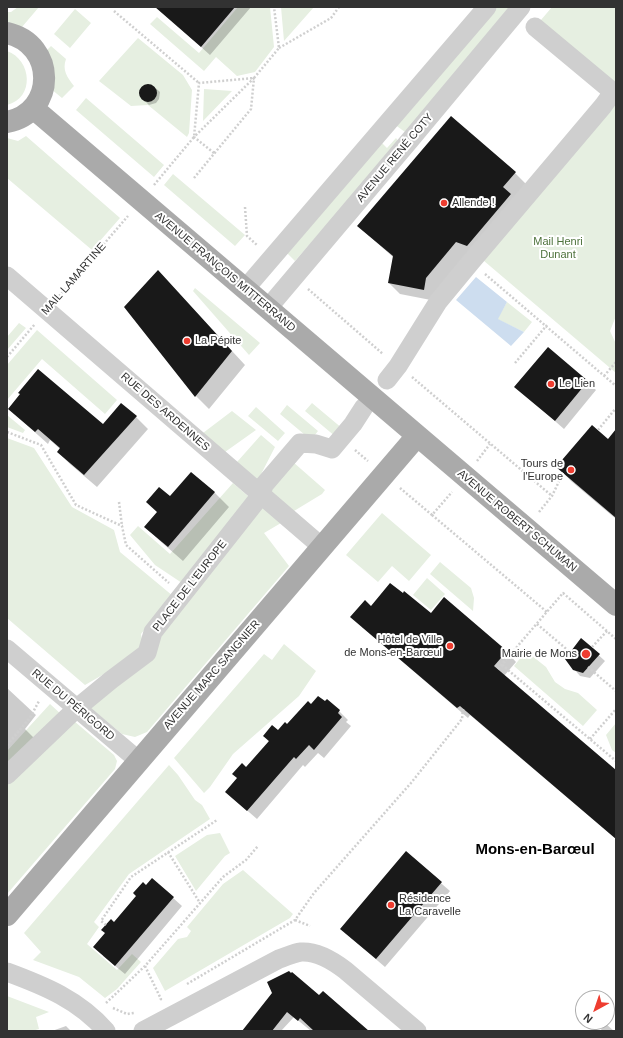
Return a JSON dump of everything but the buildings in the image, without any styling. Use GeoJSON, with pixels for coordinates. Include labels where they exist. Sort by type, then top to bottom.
{"type":"FeatureCollection","features":[{"type":"Feature","properties":{"kind":"main road"},"geometry":{"type":"LineString","coordinates":[[7,33],[21,38],[29,43],[38,54],[42,63],[45,77],[44,87],[33,108],[21,117],[7,122]]}},
{"type":"Feature","properties":{"kind":"main road","name":"AVENUE FRANÇOIS MITTERRAND"},"geometry":{"type":"LineString","coordinates":[[33,108],[418,436]]}},
{"type":"Feature","properties":{"kind":"main road","name":"AVENUE MARC SANGNIER"},"geometry":{"type":"LineString","coordinates":[[7,915],[418,436]]}},
{"type":"Feature","properties":{"kind":"main road","name":"AVENUE ROBERT SCHUMAN"},"geometry":{"type":"LineString","coordinates":[[418,436],[616,606]]}},
{"type":"Feature","properties":{"kind":"street"},"geometry":{"type":"LineString","coordinates":[[245,289],[487,7]]}},
{"type":"Feature","properties":{"kind":"street","name":"AVENUE RENÉ COTY"},"geometry":{"type":"LineString","coordinates":[[268,308],[521,7]]}},
{"type":"Feature","properties":{"kind":"street"},"geometry":{"type":"LineString","coordinates":[[392,373],[438,302],[470,262],[604,106],[614,92],[535,27]]}},
{"type":"Feature","properties":{"kind":"street","name":"RUE DES ARDENNES"},"geometry":{"type":"LineString","coordinates":[[7,276],[322,547]]}},
{"type":"Feature","properties":{"kind":"street","name":"PLACE DE L'EUROPE"},"geometry":{"type":"LineString","coordinates":[[7,775],[77,708],[111,680],[148,653],[153,632],[261,494],[264,485],[300,443],[316,444],[332,449],[353,424],[364,407]]}},
{"type":"Feature","properties":{"kind":"street","name":"RUE DU PÉRIGORD"},"geometry":{"type":"LineString","coordinates":[[7,649],[139,761]]}},
{"type":"Feature","properties":{"kind":"street"},"geometry":{"type":"LineString","coordinates":[[143,1031],[279,959],[300,952],[312,953],[334,962],[350,973],[417,1031]]}},
{"type":"Feature","properties":{"kind":"street"},"geometry":{"type":"LineString","coordinates":[[7,972],[42,985],[66,998],[98,1021],[106,1031]]}},
{"type":"Feature","properties":{"kind":"path"},"geometry":{"type":"LineString","coordinates":[[274,7],[279,48]]}},
{"type":"Feature","properties":{"kind":"path","name":"MAIL LAMARTINE"},"geometry":{"type":"LineString","coordinates":[[7,357],[142,201],[194,137],[254,78],[279,48],[330,18],[339,7]]}},
{"type":"Feature","properties":{"kind":"path"},"geometry":{"type":"LineString","coordinates":[[114,11],[198,83],[254,78],[251,109],[194,178]]}},
{"type":"Feature","properties":{"kind":"path"},"geometry":{"type":"LineString","coordinates":[[198,83],[194,137],[214,153]]}},
{"type":"Feature","properties":{"kind":"path"},"geometry":{"type":"LineString","coordinates":[[245,207],[247,236],[272,258]]}},
{"type":"Feature","properties":{"kind":"path"},"geometry":{"type":"LineString","coordinates":[[470,262],[616,386]]}},
{"type":"Feature","properties":{"kind":"path"},"geometry":{"type":"LineString","coordinates":[[294,277],[392,373],[490,444],[552,496]]}},
{"type":"Feature","properties":{"kind":"path"},"geometry":{"type":"LineString","coordinates":[[515,363],[546,325]]}},
{"type":"Feature","properties":{"kind":"path"},"geometry":{"type":"LineString","coordinates":[[604,376],[616,362]]}},
{"type":"Feature","properties":{"kind":"path"},"geometry":{"type":"LineString","coordinates":[[598,430],[616,408]]}},
{"type":"Feature","properties":{"kind":"path"},"geometry":{"type":"LineString","coordinates":[[7,432],[41,444],[76,505],[122,526]]}},
{"type":"Feature","properties":{"kind":"path"},"geometry":{"type":"LineString","coordinates":[[474,464],[490,444]]}},
{"type":"Feature","properties":{"kind":"path"},"geometry":{"type":"LineString","coordinates":[[543,507],[552,496],[563,473]]}},
{"type":"Feature","properties":{"kind":"path"},"geometry":{"type":"LineString","coordinates":[[395,483],[547,612]]}},
{"type":"Feature","properties":{"kind":"path"},"geometry":{"type":"LineString","coordinates":[[432,515],[454,490]]}},
{"type":"Feature","properties":{"kind":"path"},"geometry":{"type":"LineString","coordinates":[[120,502],[122,526],[126,545],[182,595]]}},
{"type":"Feature","properties":{"kind":"path"},"geometry":{"type":"LineString","coordinates":[[498,669],[563,593],[616,639]]}},
{"type":"Feature","properties":{"kind":"path"},"geometry":{"type":"LineString","coordinates":[[536,624],[571,653]]}},
{"type":"Feature","properties":{"kind":"path"},"geometry":{"type":"LineString","coordinates":[[592,648],[607,631]]}},
{"type":"Feature","properties":{"kind":"path"},"geometry":{"type":"LineString","coordinates":[[502,664],[616,761]]}},
{"type":"Feature","properties":{"kind":"path"},"geometry":{"type":"LineString","coordinates":[[588,667],[616,691]]}},
{"type":"Feature","properties":{"kind":"path"},"geometry":{"type":"LineString","coordinates":[[7,745],[30,718],[40,700]]}},
{"type":"Feature","properties":{"kind":"path"},"geometry":{"type":"LineString","coordinates":[[181,987],[294,920],[314,893],[411,783],[462,719],[463,708]]}},
{"type":"Feature","properties":{"kind":"path"},"geometry":{"type":"LineString","coordinates":[[590,739],[616,709]]}},
{"type":"Feature","properties":{"kind":"path"},"geometry":{"type":"LineString","coordinates":[[106,925],[101,921],[131,877],[217,820]]}},
{"type":"Feature","properties":{"kind":"path"},"geometry":{"type":"LineString","coordinates":[[139,1012],[127,1014],[105,1004],[145,966],[223,877],[246,860],[258,846]]}},
{"type":"Feature","properties":{"kind":"path"},"geometry":{"type":"LineString","coordinates":[[168,852],[200,903]]}},
{"type":"Feature","properties":{"kind":"path"},"geometry":{"type":"LineString","coordinates":[[294,920],[310,926]]}},
{"type":"Feature","properties":{"kind":"path"},"geometry":{"type":"LineString","coordinates":[[145,966],[161,999],[166,1018]]}},
{"type":"Feature","properties":{"kind":"path"},"geometry":{"type":"LineString","coordinates":[[156,1003],[168,995]]}},
{"type":"Feature","properties":{"kind":"green space"},"geometry":{"type":"Polygon","coordinates":[[[18,7],[39,7],[22,27],[7,24],[7,12],[11,12],[18,7]]]}},
{"type":"Feature","properties":{"kind":"green space"},"geometry":{"type":"Polygon","coordinates":[[[238,7],[270,7],[274,47],[255,72],[237,76],[216,57],[204,71],[150,24],[157,17],[199,53],[238,7]]]}},
{"type":"Feature","properties":{"kind":"green space"},"geometry":{"type":"Polygon","coordinates":[[[281,7],[314,7],[284,41],[281,7]]]}},
{"type":"Feature","properties":{"kind":"green space"},"geometry":{"type":"Polygon","coordinates":[[[496,7],[515,7],[405,132],[394,124],[496,7]]]}},
{"type":"Feature","properties":{"kind":"green space","name":"Mail Henri Dunant"},"geometry":{"type":"Polygon","coordinates":[[[552,7],[616,8],[616,316],[610,331],[616,344],[616,373],[477,255],[613,92],[535,27],[552,7]]]}},
{"type":"Feature","properties":{"kind":"green space"},"geometry":{"type":"Polygon","coordinates":[[[75,9],[91,23],[70,48],[54,34],[75,9]]]}},
{"type":"Feature","properties":{"kind":"green space"},"geometry":{"type":"Polygon","coordinates":[[[138,38],[183,75],[192,90],[189,133],[187,137],[148,105],[131,106],[99,81],[138,38]]]}},
{"type":"Feature","properties":{"kind":"green space"},"geometry":{"type":"Polygon","coordinates":[[[51,46],[66,59],[65,70],[69,80],[74,86],[62,98],[51,89],[45,52],[51,46]]]}},
{"type":"Feature","properties":{"kind":"green space"},"geometry":{"type":"Polygon","coordinates":[[[7,51],[21,62],[27,79],[26,87],[22,95],[16,101],[7,105],[7,51]]]}},
{"type":"Feature","properties":{"kind":"green space"},"geometry":{"type":"Polygon","coordinates":[[[204,89],[232,91],[203,121],[204,89]]]}},
{"type":"Feature","properties":{"kind":"green space"},"geometry":{"type":"Polygon","coordinates":[[[86,98],[164,165],[154,177],[76,110],[86,98]]]}},
{"type":"Feature","properties":{"kind":"green space"},"geometry":{"type":"Polygon","coordinates":[[[26,136],[120,218],[92,250],[7,178],[7,138],[18,141],[26,136]]]}},
{"type":"Feature","properties":{"kind":"green space"},"geometry":{"type":"Polygon","coordinates":[[[396,138],[399,142],[295,261],[285,251],[380,141],[387,148],[396,138]]]}},
{"type":"Feature","properties":{"kind":"green space"},"geometry":{"type":"Polygon","coordinates":[[[173,174],[245,235],[235,246],[164,185],[173,174]]]}},
{"type":"Feature","properties":{"kind":"green space"},"geometry":{"type":"Polygon","coordinates":[[[195,288],[260,343],[249,355],[193,291],[195,288]]]}},
{"type":"Feature","properties":{"kind":"green space"},"geometry":{"type":"Polygon","coordinates":[[[507,302],[532,322],[524,332],[497,319],[507,302]]]}},
{"type":"Feature","properties":{"kind":"green space"},"geometry":{"type":"Polygon","coordinates":[[[19,323],[26,328],[7,350],[7,337],[19,323]]]}},
{"type":"Feature","properties":{"kind":"green space"},"geometry":{"type":"Polygon","coordinates":[[[37,330],[117,400],[105,414],[42,359],[7,400],[7,365],[37,330]]]}},
{"type":"Feature","properties":{"kind":"green space"},"geometry":{"type":"Polygon","coordinates":[[[312,403],[343,429],[336,437],[305,411],[312,403]]]}},
{"type":"Feature","properties":{"kind":"green space"},"geometry":{"type":"Polygon","coordinates":[[[287,405],[318,431],[311,440],[280,414],[287,405]]]}},
{"type":"Feature","properties":{"kind":"green space"},"geometry":{"type":"Polygon","coordinates":[[[256,407],[285,433],[278,441],[248,416],[256,407]]]}},
{"type":"Feature","properties":{"kind":"green space"},"geometry":{"type":"Polygon","coordinates":[[[232,411],[256,430],[225,452],[203,433],[232,411]]]}},
{"type":"Feature","properties":{"kind":"green space"},"geometry":{"type":"Polygon","coordinates":[[[7,415],[25,430],[23,433],[7,427],[7,415]]]}},
{"type":"Feature","properties":{"kind":"green space"},"geometry":{"type":"Polygon","coordinates":[[[261,435],[275,447],[258,480],[237,462],[261,435]]]}},
{"type":"Feature","properties":{"kind":"green space"},"geometry":{"type":"Polygon","coordinates":[[[7,438],[34,448],[72,507],[114,530],[120,552],[173,596],[141,634],[144,651],[85,685],[7,618],[7,438]]]}},
{"type":"Feature","properties":{"kind":"green space"},"geometry":{"type":"Polygon","coordinates":[[[293,462],[325,490],[322,494],[294,511],[269,490],[293,462]]]}},
{"type":"Feature","properties":{"kind":"green space"},"geometry":{"type":"Polygon","coordinates":[[[233,483],[249,497],[182,583],[155,565],[130,535],[138,526],[170,554],[233,483]]]}},
{"type":"Feature","properties":{"kind":"green space"},"geometry":{"type":"Polygon","coordinates":[[[260,505],[281,523],[264,533],[289,566],[147,732],[135,737],[122,734],[88,706],[156,641],[260,505]]]}},
{"type":"Feature","properties":{"kind":"green space"},"geometry":{"type":"Polygon","coordinates":[[[382,513],[431,555],[409,581],[392,566],[378,582],[346,555],[382,513]]]}},
{"type":"Feature","properties":{"kind":"green space"},"geometry":{"type":"Polygon","coordinates":[[[440,562],[471,588],[474,598],[473,611],[430,574],[440,562]]]}},
{"type":"Feature","properties":{"kind":"green space"},"geometry":{"type":"Polygon","coordinates":[[[427,578],[445,594],[431,610],[413,595],[427,578]]]}},
{"type":"Feature","properties":{"kind":"green space"},"geometry":{"type":"Polygon","coordinates":[[[284,644],[316,671],[299,696],[233,754],[210,787],[204,793],[174,758],[264,654],[272,660],[284,644]]]}},
{"type":"Feature","properties":{"kind":"green space"},"geometry":{"type":"Polygon","coordinates":[[[526,651],[546,667],[555,682],[565,689],[578,693],[597,710],[583,726],[514,666],[526,651]]]}},
{"type":"Feature","properties":{"kind":"green space"},"geometry":{"type":"Polygon","coordinates":[[[50,704],[62,715],[7,767],[7,751],[50,704]]]}},
{"type":"Feature","properties":{"kind":"green space"},"geometry":{"type":"Polygon","coordinates":[[[74,721],[114,755],[117,761],[115,769],[7,894],[7,783],[74,721]]]}},
{"type":"Feature","properties":{"kind":"green space"},"geometry":{"type":"Polygon","coordinates":[[[616,723],[616,753],[612,750],[606,735],[616,723]]]}},
{"type":"Feature","properties":{"kind":"green space"},"geometry":{"type":"Polygon","coordinates":[[[169,765],[178,775],[195,800],[202,805],[210,819],[129,874],[94,922],[99,927],[87,944],[117,970],[132,954],[141,962],[117,989],[105,998],[79,977],[33,960],[41,952],[24,933],[169,765]]]}},
{"type":"Feature","properties":{"kind":"green space"},"geometry":{"type":"Polygon","coordinates":[[[220,833],[230,853],[225,856],[196,891],[175,856],[207,835],[220,833]]]}},
{"type":"Feature","properties":{"kind":"green space"},"geometry":{"type":"Polygon","coordinates":[[[243,870],[293,914],[290,918],[165,991],[153,968],[178,939],[187,937],[191,931],[187,927],[223,884],[243,870]]]}},
{"type":"Feature","properties":{"kind":"green space"},"geometry":{"type":"Polygon","coordinates":[[[7,996],[49,1012],[36,1017],[39,1029],[32,1031],[7,1031],[7,996]]]}},
{"type":"Feature","properties":{"kind":"water"},"geometry":{"type":"Polygon","coordinates":[[[476,277],[507,302],[498,319],[524,332],[511,346],[456,300],[476,277]]]}},
{"type":"Feature","properties":{"kind":"place","name":"Allende !"},"geometry":{"type":"Point","coordinates":[444,203]}},
{"type":"Feature","properties":{"kind":"place","name":"La Pépite"},"geometry":{"type":"Point","coordinates":[187,341]}},
{"type":"Feature","properties":{"kind":"place","name":"Le Lien"},"geometry":{"type":"Point","coordinates":[551,384]}},
{"type":"Feature","properties":{"kind":"place","name":"Tours de l'Europe"},"geometry":{"type":"Point","coordinates":[571,470]}},
{"type":"Feature","properties":{"kind":"place","name":"Hôtel de Ville de Mons-en-Barœul"},"geometry":{"type":"Point","coordinates":[450,646]}},
{"type":"Feature","properties":{"kind":"place","name":"Mairie de Mons"},"geometry":{"type":"Point","coordinates":[586,654]}},
{"type":"Feature","properties":{"kind":"place","name":"Résidence La Caravelle"},"geometry":{"type":"Point","coordinates":[391,905]}},
{"type":"Feature","properties":{"kind":"district","name":"Mons-en-Barœul"},"geometry":{"type":"Point","coordinates":[535,850]}}]}
